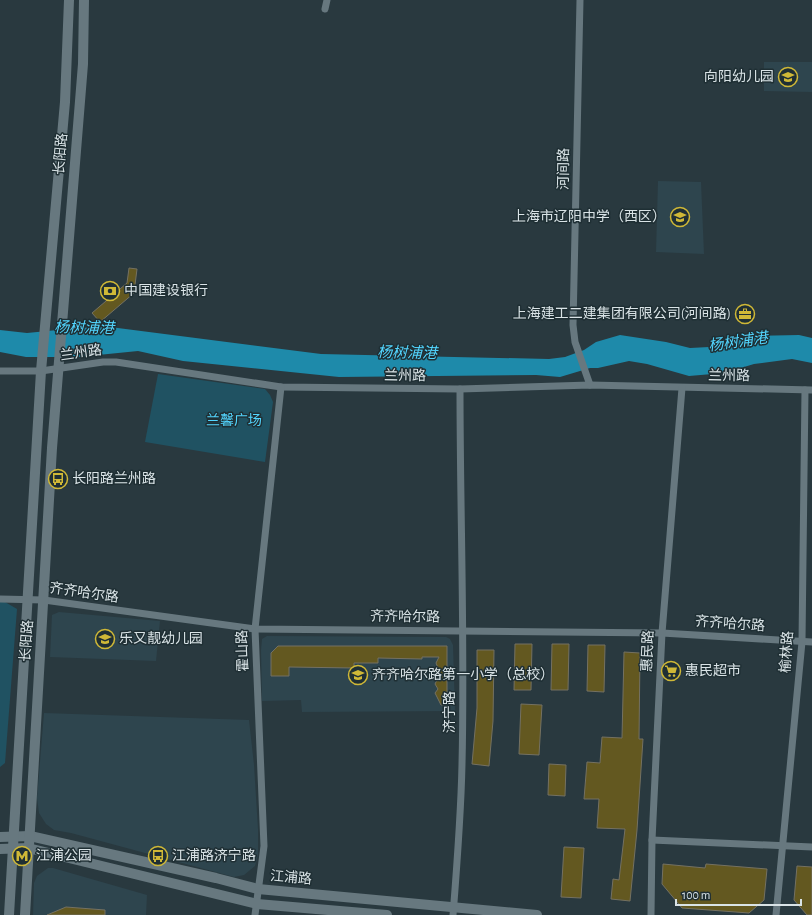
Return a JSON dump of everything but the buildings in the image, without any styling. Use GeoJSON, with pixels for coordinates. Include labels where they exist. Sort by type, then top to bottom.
{"type":"FeatureCollection","features":[{"type":"Feature","properties":{"kind":"main road","name":"长阳路"},"geometry":{"type":"LineString","coordinates":[[9,915],[26,600],[41,371],[67,80],[69,0]]}},
{"type":"Feature","properties":{"kind":"main road","name":"长阳路"},"geometry":{"type":"LineString","coordinates":[[25,915],[33,762],[62,310],[83,64],[84,0]]}},
{"type":"Feature","properties":{"kind":"main road","name":"江浦路"},"geometry":{"type":"LineString","coordinates":[[0,837],[30,836],[216,878],[258,890],[454,911],[537,915]]}},
{"type":"Feature","properties":{"kind":"main road","name":"江浦路"},"geometry":{"type":"LineString","coordinates":[[0,849],[28,848],[257,904],[387,915]]}},
{"type":"Feature","properties":{"kind":"street"},"geometry":{"type":"LineString","coordinates":[[325,9],[327,0]]}},
{"type":"Feature","properties":{"kind":"street","name":"河间路"},"geometry":{"type":"LineString","coordinates":[[580,0],[573,325],[574,337],[590,385]]}},
{"type":"Feature","properties":{"kind":"street","name":"兰州路"},"geometry":{"type":"LineString","coordinates":[[0,371],[58,370],[92,364],[116,362],[281,387],[460,389],[644,385],[682,388],[808,390]]}},
{"type":"Feature","properties":{"kind":"street","name":"霍山路"},"geometry":{"type":"LineString","coordinates":[[255,915],[264,846],[254,629],[281,387]]}},
{"type":"Feature","properties":{"kind":"street","name":"惠民路"},"geometry":{"type":"LineString","coordinates":[[651,915],[652,840],[662,633],[682,388]]}},
{"type":"Feature","properties":{"kind":"street","name":"济宁路"},"geometry":{"type":"LineString","coordinates":[[454,911],[462,765],[463,631],[460,514],[460,389]]}},
{"type":"Feature","properties":{"kind":"street","name":"榆林路"},"geometry":{"type":"LineString","coordinates":[[776,915],[802,642],[808,390]]}},
{"type":"Feature","properties":{"kind":"street","name":"齐齐哈尔路"},"geometry":{"type":"LineString","coordinates":[[0,599],[44,600],[254,629],[662,633],[812,642]]}},
{"type":"Feature","properties":{"kind":"street"},"geometry":{"type":"LineString","coordinates":[[652,840],[812,847]]}},
{"type":"Feature","properties":{"kind":"shaded area","name":"向阳幼儿园"},"geometry":{"type":"Polygon","coordinates":[[[764,62],[812,62],[812,92],[764,91],[764,62]]]}},
{"type":"Feature","properties":{"kind":"shaded area","name":"上海市辽阳中学（西区）"},"geometry":{"type":"Polygon","coordinates":[[[658,181],[701,182],[704,254],[656,252],[658,181]]]}},
{"type":"Feature","properties":{"kind":"shaded area","name":"乐又靓幼儿园"},"geometry":{"type":"Polygon","coordinates":[[[59,612],[160,621],[156,661],[50,657],[52,615],[59,612]]]}},
{"type":"Feature","properties":{"kind":"shaded area","name":"齐齐哈尔路第一小学（总校）"},"geometry":{"type":"Polygon","coordinates":[[[267,636],[446,637],[450,639],[453,645],[455,711],[302,712],[301,700],[262,701],[261,650],[262,639],[267,636]]]}},
{"type":"Feature","properties":{"kind":"shaded area"},"geometry":{"type":"Polygon","coordinates":[[[44,713],[249,720],[254,765],[258,829],[258,855],[255,866],[244,875],[234,877],[71,833],[54,830],[46,824],[39,813],[37,798],[44,713]]]}},
{"type":"Feature","properties":{"kind":"shaded area"},"geometry":{"type":"Polygon","coordinates":[[[48,868],[53,868],[147,895],[146,915],[33,915],[34,883],[37,876],[48,868]]]}},
{"type":"Feature","properties":{"kind":"green space","name":"兰馨广场"},"geometry":{"type":"Polygon","coordinates":[[[158,374],[265,389],[273,402],[265,462],[145,442],[158,374]]]}},
{"type":"Feature","properties":{"kind":"green space"},"geometry":{"type":"Polygon","coordinates":[[[0,602],[5,602],[17,609],[5,763],[0,767],[0,602]]]}},
{"type":"Feature","properties":{"kind":"water","name":"杨树浦港"},"geometry":{"type":"Polygon","coordinates":[[[110,327],[321,354],[549,359],[565,357],[584,350],[596,342],[620,335],[666,342],[690,348],[709,347],[748,336],[799,335],[812,338],[812,363],[792,359],[754,364],[724,373],[689,376],[647,364],[629,361],[598,368],[590,368],[560,377],[536,375],[339,377],[183,361],[138,351],[78,357],[26,357],[0,352],[0,330],[27,333],[78,328],[110,327]]]}},
{"type":"Feature","properties":{"kind":"place","name":"向阳幼儿园"},"geometry":{"type":"Point","coordinates":[788,77]}},
{"type":"Feature","properties":{"kind":"place","name":"上海市辽阳中学（西区）"},"geometry":{"type":"Point","coordinates":[680,217]}},
{"type":"Feature","properties":{"kind":"place","name":"中国建设银行"},"geometry":{"type":"Point","coordinates":[110,291]}},
{"type":"Feature","properties":{"kind":"place","name":"上海建工二建集团有限公司(河间路)"},"geometry":{"type":"Point","coordinates":[745,314]}},
{"type":"Feature","properties":{"kind":"place","name":"长阳路兰州路"},"geometry":{"type":"Point","coordinates":[58,479]}},
{"type":"Feature","properties":{"kind":"place","name":"乐又靓幼儿园"},"geometry":{"type":"Point","coordinates":[105,639]}},
{"type":"Feature","properties":{"kind":"place","name":"惠民超市"},"geometry":{"type":"Point","coordinates":[671,671]}},
{"type":"Feature","properties":{"kind":"place","name":"齐齐哈尔路第一小学（总校）"},"geometry":{"type":"Point","coordinates":[358,675]}},
{"type":"Feature","properties":{"kind":"place","name":"江浦公园"},"geometry":{"type":"Point","coordinates":[22,856]}},
{"type":"Feature","properties":{"kind":"place","name":"江浦路济宁路"},"geometry":{"type":"Point","coordinates":[158,856]}}]}
